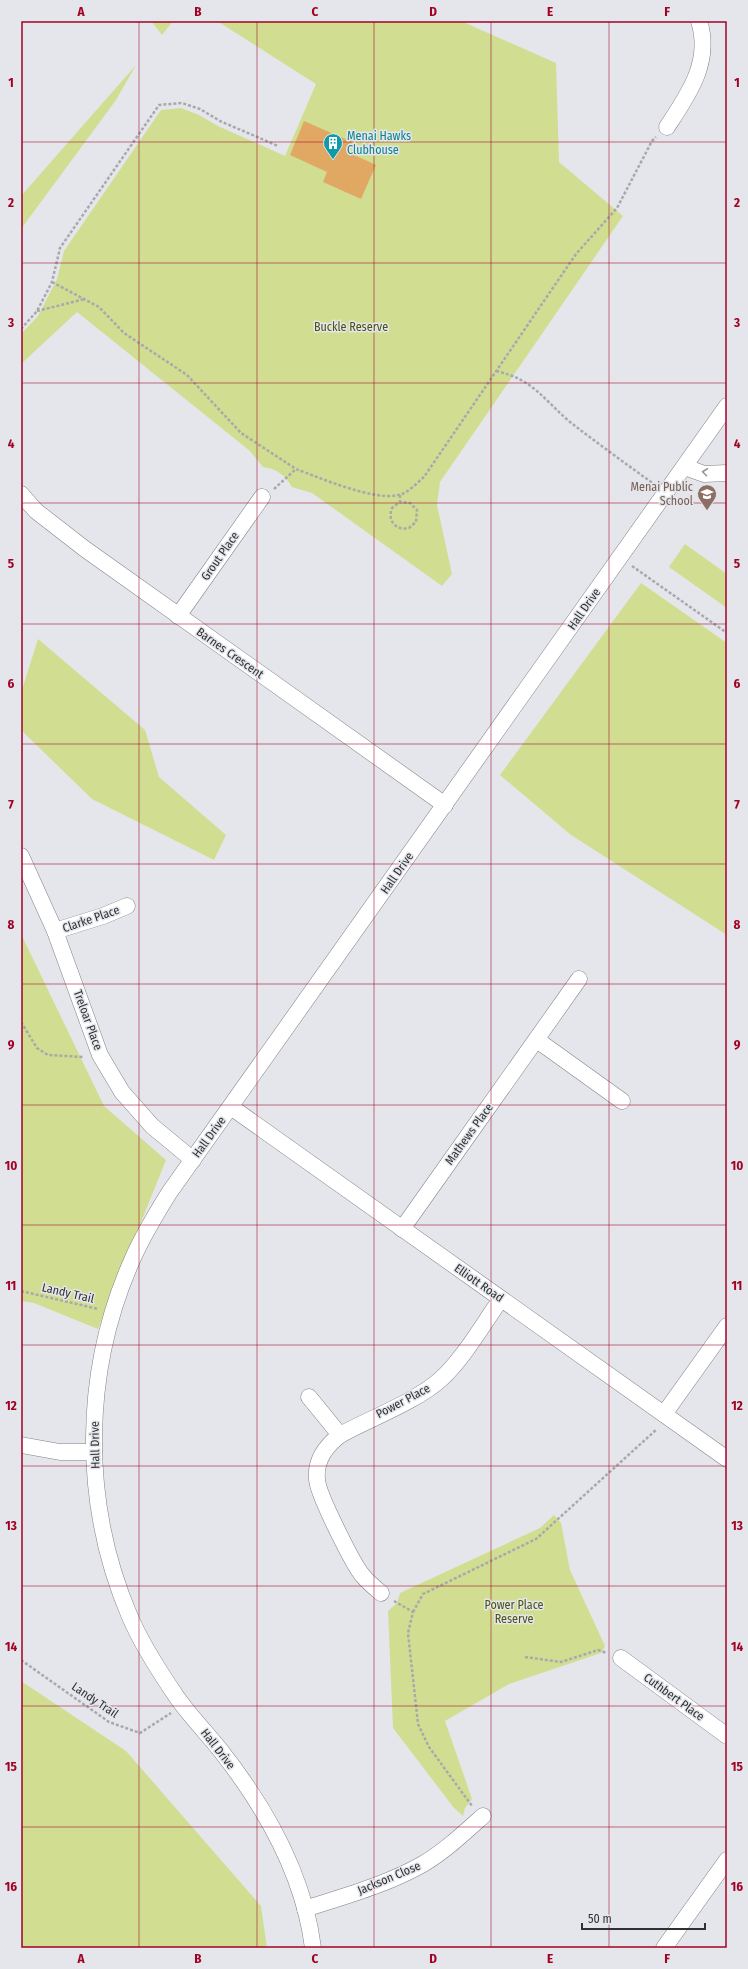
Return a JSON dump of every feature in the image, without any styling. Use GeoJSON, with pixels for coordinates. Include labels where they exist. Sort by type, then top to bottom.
{"type":"FeatureCollection","features":[{"type":"Feature","properties":{"kind":"street"},"geometry":{"type":"LineString","coordinates":[[667,127],[690,92],[700,66],[703,37],[699,21]]}},
{"type":"Feature","properties":{"kind":"street","name":"Hall Drive"},"geometry":{"type":"LineString","coordinates":[[313,1948],[305,1909],[293,1874],[275,1834],[250,1792],[222,1752],[183,1705],[154,1662],[130,1618],[110,1562],[98,1509],[94,1452],[95,1397],[104,1343],[112,1313],[132,1259],[145,1232],[193,1160],[727,406]]}},
{"type":"Feature","properties":{"kind":"street"},"geometry":{"type":"LineString","coordinates":[[685,467],[704,474],[727,473]]}},
{"type":"Feature","properties":{"kind":"street","name":"Barnes Crescent"},"geometry":{"type":"LineString","coordinates":[[21,494],[36,510],[86,549],[445,806]]}},
{"type":"Feature","properties":{"kind":"street","name":"Grout Place"},"geometry":{"type":"LineString","coordinates":[[178,616],[262,497]]}},
{"type":"Feature","properties":{"kind":"street","name":"Treloar Place"},"geometry":{"type":"LineString","coordinates":[[21,856],[55,931],[100,1055],[122,1092],[152,1126],[193,1160]]}},
{"type":"Feature","properties":{"kind":"street","name":"Clarke Place"},"geometry":{"type":"LineString","coordinates":[[55,931],[102,916],[127,906]]}},
{"type":"Feature","properties":{"kind":"street","name":"Mathews Place"},"geometry":{"type":"LineString","coordinates":[[402,1229],[579,980]]}},
{"type":"Feature","properties":{"kind":"street"},"geometry":{"type":"LineString","coordinates":[[537,1040],[622,1101]]}},
{"type":"Feature","properties":{"kind":"street","name":"Elliott Road"},"geometry":{"type":"LineString","coordinates":[[230,1107],[727,1459]]}},
{"type":"Feature","properties":{"kind":"street","name":"Power Place"},"geometry":{"type":"LineString","coordinates":[[381,1593],[362,1576],[319,1492],[316,1479],[320,1457],[328,1444],[340,1435],[424,1392],[440,1379],[452,1367],[501,1299]]}},
{"type":"Feature","properties":{"kind":"street"},"geometry":{"type":"LineString","coordinates":[[667,1416],[727,1326]]}},
{"type":"Feature","properties":{"kind":"street"},"geometry":{"type":"LineString","coordinates":[[309,1397],[340,1435]]}},
{"type":"Feature","properties":{"kind":"street"},"geometry":{"type":"LineString","coordinates":[[21,1445],[60,1452],[94,1452]]}},
{"type":"Feature","properties":{"kind":"street","name":"Cuthbert Place"},"geometry":{"type":"LineString","coordinates":[[621,1658],[727,1736]]}},
{"type":"Feature","properties":{"kind":"street","name":"Jackson Close"},"geometry":{"type":"LineString","coordinates":[[305,1909],[379,1885],[407,1872],[443,1850],[483,1816]]}},
{"type":"Feature","properties":{"kind":"street"},"geometry":{"type":"LineString","coordinates":[[664,1948],[727,1860]]}},
{"type":"Feature","properties":{"kind":"path"},"geometry":{"type":"LineString","coordinates":[[21,329],[36,311],[52,282],[60,248],[159,105],[182,103],[188,105],[278,146]]}},
{"type":"Feature","properties":{"kind":"path"},"geometry":{"type":"LineString","coordinates":[[52,282],[86,299],[99,308],[124,333],[187,375],[241,433],[296,469],[361,491],[389,496],[400,495],[424,477],[576,254],[618,208],[652,141],[667,127]]}},
{"type":"Feature","properties":{"kind":"path"},"geometry":{"type":"LineString","coordinates":[[36,311],[86,299]]}},
{"type":"Feature","properties":{"kind":"path"},"geometry":{"type":"LineString","coordinates":[[496,371],[520,379],[544,395],[569,421],[666,493]]}},
{"type":"Feature","properties":{"kind":"path"},"geometry":{"type":"LineString","coordinates":[[262,497],[280,485],[296,469]]}},
{"type":"Feature","properties":{"kind":"path"},"geometry":{"type":"LineString","coordinates":[[400,495],[400,502]]}},
{"type":"Feature","properties":{"kind":"path"},"geometry":{"type":"LineString","coordinates":[[400,502],[410,503],[417,510],[416,522],[409,528],[399,528],[392,521],[390,514],[392,508],[400,502]]}},
{"type":"Feature","properties":{"kind":"path"},"geometry":{"type":"LineString","coordinates":[[620,557],[727,633]]}},
{"type":"Feature","properties":{"kind":"path"},"geometry":{"type":"LineString","coordinates":[[21,1022],[37,1048],[48,1055],[89,1057],[100,1055]]}},
{"type":"Feature","properties":{"kind":"path","name":"Landy Trail"},"geometry":{"type":"LineString","coordinates":[[21,1291],[112,1313]]}},
{"type":"Feature","properties":{"kind":"path"},"geometry":{"type":"LineString","coordinates":[[467,1801],[429,1747],[418,1724],[408,1633],[413,1612],[423,1594],[536,1539],[599,1483],[667,1416]]}},
{"type":"Feature","properties":{"kind":"path"},"geometry":{"type":"LineString","coordinates":[[381,1593],[413,1612]]}},
{"type":"Feature","properties":{"kind":"path"},"geometry":{"type":"LineString","coordinates":[[525,1657],[561,1662],[598,1650],[621,1658]]}},
{"type":"Feature","properties":{"kind":"path","name":"Landy Trail"},"geometry":{"type":"LineString","coordinates":[[21,1660],[109,1722],[140,1733],[183,1705]]}},
{"type":"Feature","properties":{"kind":"green space"},"geometry":{"type":"Polygon","coordinates":[[[151,21],[173,21],[162,35],[151,21]]]}},
{"type":"Feature","properties":{"kind":"green space","name":"Buckle Reserve"},"geometry":{"type":"Polygon","coordinates":[[[217,21],[461,21],[556,63],[559,162],[623,216],[440,482],[437,505],[452,574],[442,586],[312,493],[292,487],[280,473],[263,467],[250,451],[77,312],[21,364],[21,334],[38,316],[57,279],[64,251],[161,110],[181,108],[285,156],[316,84],[217,21]]]}},
{"type":"Feature","properties":{"kind":"green space"},"geometry":{"type":"Polygon","coordinates":[[[136,65],[116,100],[21,229],[21,196],[136,65]]]}},
{"type":"Feature","properties":{"kind":"green space"},"geometry":{"type":"Polygon","coordinates":[[[685,544],[727,574],[727,608],[669,567],[685,544]]]}},
{"type":"Feature","properties":{"kind":"green space"},"geometry":{"type":"Polygon","coordinates":[[[641,583],[727,643],[727,935],[571,835],[500,775],[641,583]]]}},
{"type":"Feature","properties":{"kind":"green space"},"geometry":{"type":"Polygon","coordinates":[[[38,639],[145,730],[159,777],[226,835],[214,860],[92,799],[21,730],[21,693],[38,639]]]}},
{"type":"Feature","properties":{"kind":"green space"},"geometry":{"type":"Polygon","coordinates":[[[21,934],[104,1106],[166,1160],[98,1329],[34,1303],[21,1301],[21,934]]]}},
{"type":"Feature","properties":{"kind":"green space","name":"Power Place Reserve"},"geometry":{"type":"Polygon","coordinates":[[[554,1515],[561,1523],[570,1570],[605,1646],[601,1653],[509,1684],[445,1721],[472,1799],[465,1808],[463,1816],[454,1808],[393,1728],[388,1611],[397,1603],[400,1593],[540,1528],[554,1515]]]}},
{"type":"Feature","properties":{"kind":"green space"},"geometry":{"type":"Polygon","coordinates":[[[21,1681],[126,1751],[261,1906],[267,1948],[21,1948],[21,1681]]]}},
{"type":"Feature","properties":{"kind":"building","name":"Menai Hawks Clubhouse"},"geometry":{"type":"Polygon","coordinates":[[[304,121],[352,142],[348,152],[376,165],[361,199],[323,182],[327,172],[290,155],[304,121]]]}},
{"type":"Feature","properties":{"kind":"place","name":"Menai Hawks Clubhouse"},"geometry":{"type":"Point","coordinates":[333,160]}},
{"type":"Feature","properties":{"kind":"place","name":"Menai Public School"},"geometry":{"type":"Point","coordinates":[707,511]}}]}
